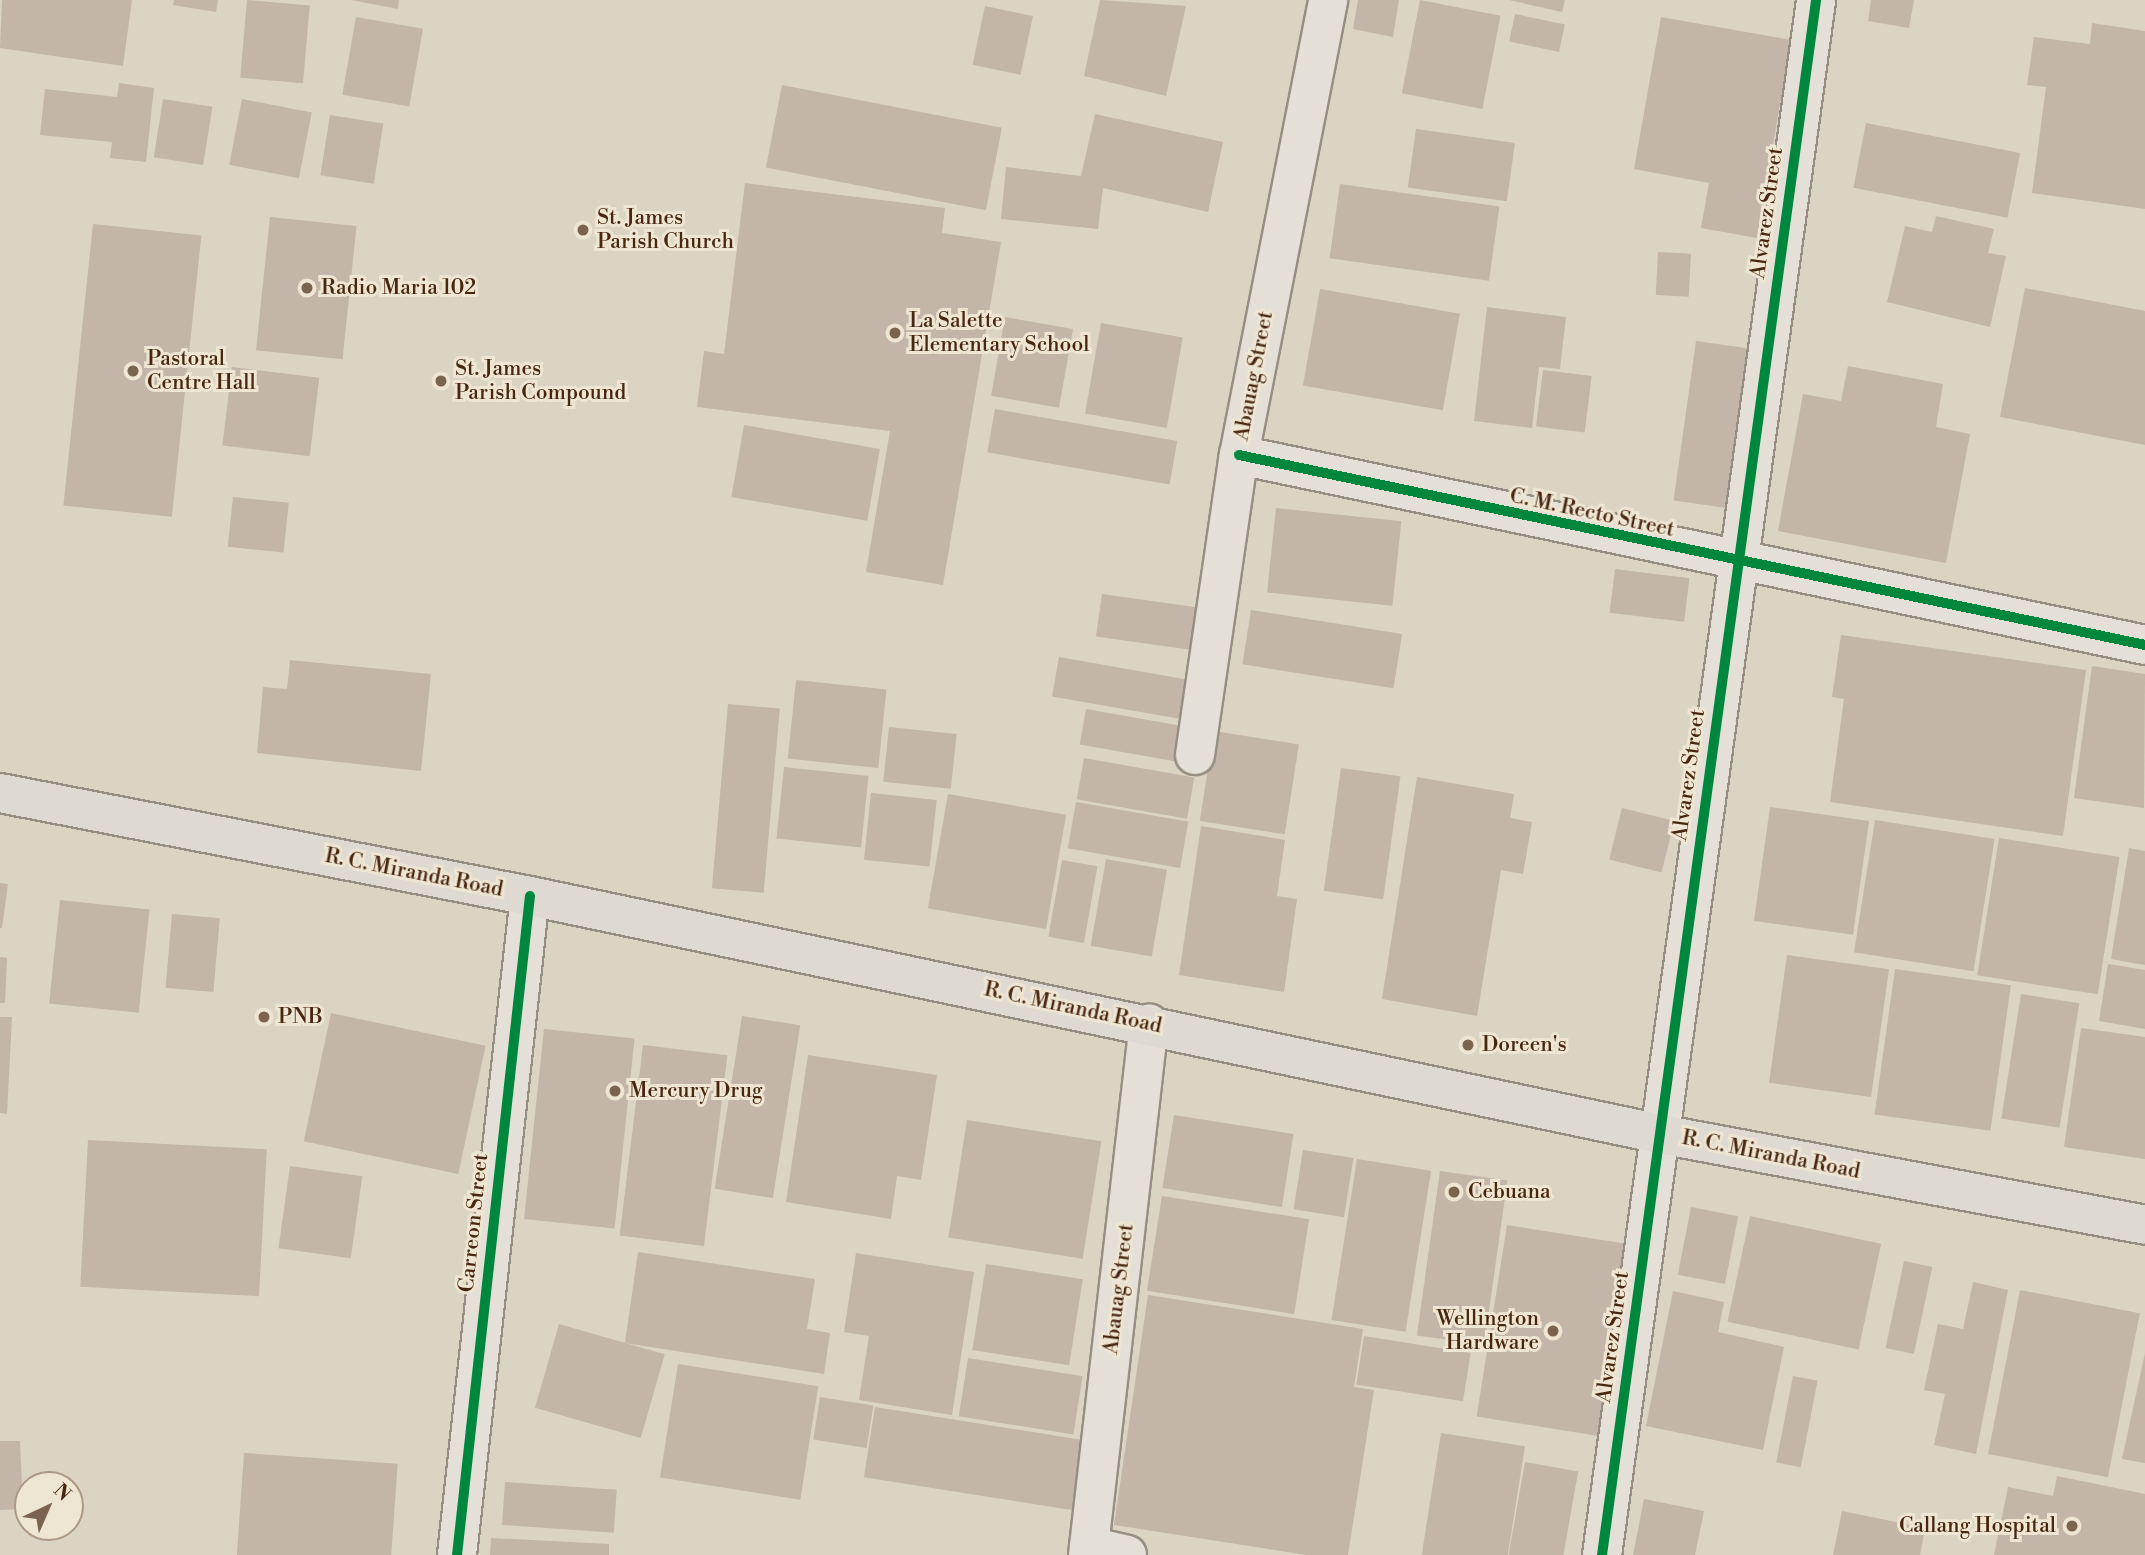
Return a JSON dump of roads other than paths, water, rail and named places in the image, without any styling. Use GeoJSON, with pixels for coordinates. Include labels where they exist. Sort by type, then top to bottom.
{"type":"FeatureCollection","features":[{"type":"Feature","properties":{"kind":"main road","name":"R. C. Miranda Road"},"geometry":{"type":"LineString","coordinates":[[0,793],[530,896],[1149,1023],[1660,1134],[2145,1225]]}},
{"type":"Feature","properties":{"kind":"street","name":"Abauag Street"},"geometry":{"type":"LineString","coordinates":[[1195,755],[1238,455],[1328,0]]}},
{"type":"Feature","properties":{"kind":"street","name":"Alvarez Street"},"geometry":{"type":"LineString","coordinates":[[1602,1555],[1816,0]]}},
{"type":"Feature","properties":{"kind":"street","name":"C. M. Recto Street"},"geometry":{"type":"LineString","coordinates":[[1238,455],[1737,565],[2145,645]]}},
{"type":"Feature","properties":{"kind":"street","name":"Carreon Street"},"geometry":{"type":"LineString","coordinates":[[457,1555],[530,896]]}},
{"type":"Feature","properties":{"kind":"street","name":"Abauag Street"},"geometry":{"type":"LineString","coordinates":[[1088,1551],[1149,1023]]}},
{"type":"Feature","properties":{"kind":"street"},"geometry":{"type":"LineString","coordinates":[[1088,1551],[1127,1555]]}},
{"type":"Feature","properties":{"kind":"place","name":"St. James Parish Church"},"geometry":{"type":"Point","coordinates":[583,230]}},
{"type":"Feature","properties":{"kind":"place","name":"Radio Maria 102"},"geometry":{"type":"Point","coordinates":[307,288]}},
{"type":"Feature","properties":{"kind":"place","name":"La Salette Elementary School"},"geometry":{"type":"Point","coordinates":[895,333]}},
{"type":"Feature","properties":{"kind":"place","name":"Pastoral Centre Hall"},"geometry":{"type":"Point","coordinates":[133,371]}},
{"type":"Feature","properties":{"kind":"place","name":"St. James Parish Compound"},"geometry":{"type":"Point","coordinates":[441,381]}},
{"type":"Feature","properties":{"kind":"place","name":"PNB"},"geometry":{"type":"Point","coordinates":[264,1017]}},
{"type":"Feature","properties":{"kind":"place","name":"Doreen's"},"geometry":{"type":"Point","coordinates":[1468,1045]}},
{"type":"Feature","properties":{"kind":"place","name":"Mercury Drug"},"geometry":{"type":"Point","coordinates":[615,1091]}},
{"type":"Feature","properties":{"kind":"place","name":"Cebuana"},"geometry":{"type":"Point","coordinates":[1454,1192]}},
{"type":"Feature","properties":{"kind":"place","name":"Wellington Hardware"},"geometry":{"type":"Point","coordinates":[1553,1331]}},
{"type":"Feature","properties":{"kind":"place","name":"Callang Hospital"},"geometry":{"type":"Point","coordinates":[2072,1526]}}]}
